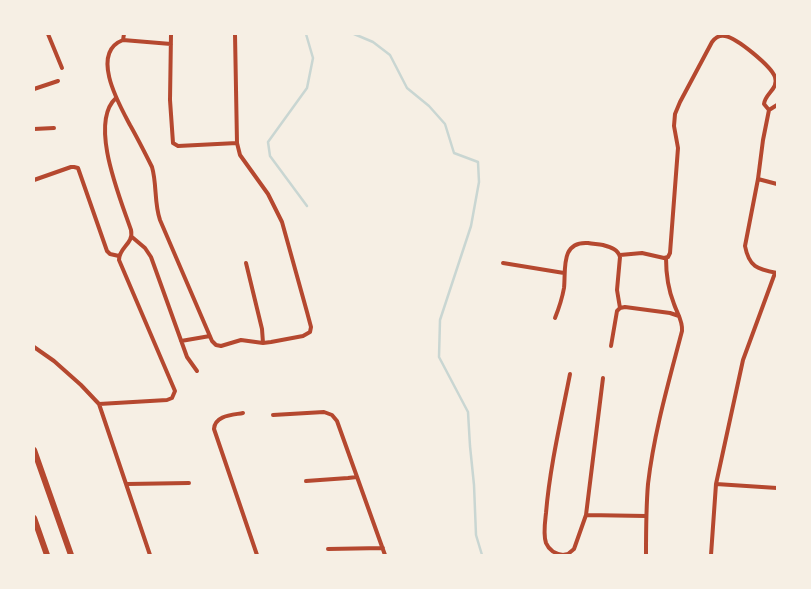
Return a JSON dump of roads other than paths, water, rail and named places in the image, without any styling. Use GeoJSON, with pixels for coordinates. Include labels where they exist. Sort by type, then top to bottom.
{"type":"FeatureCollection","features":[{"type":"Feature","properties":{"kind":"main road"},"geometry":{"type":"LineString","coordinates":[[34,450],[71,555]]}},
{"type":"Feature","properties":{"kind":"main road"},"geometry":{"type":"LineString","coordinates":[[34,518],[47,555]]}},
{"type":"Feature","properties":{"kind":"street"},"geometry":{"type":"LineString","coordinates":[[48,34],[62,68]]}},
{"type":"Feature","properties":{"kind":"street"},"geometry":{"type":"LineString","coordinates":[[123,40],[124,34]]}},
{"type":"Feature","properties":{"kind":"street"},"geometry":{"type":"LineString","coordinates":[[171,34],[170,100],[173,143],[178,146],[237,143]]}},
{"type":"Feature","properties":{"kind":"street"},"geometry":{"type":"LineString","coordinates":[[171,44],[123,40],[113,47],[108,60],[111,86],[152,167],[155,178],[156,206],[160,220],[214,343],[218,346],[223,346],[241,340],[263,343],[281,341],[303,336],[310,332],[310,327],[282,222],[268,194],[240,155],[237,143],[235,34]]}},
{"type":"Feature","properties":{"kind":"street"},"geometry":{"type":"LineString","coordinates":[[646,555],[648,484],[660,422],[682,331],[682,323],[673,304],[667,281],[666,258],[669,256],[671,251],[676,195],[678,148],[674,126],[675,114],[712,42],[716,38],[724,36],[737,41],[766,63],[774,75],[776,81],[774,89],[764,99],[764,104],[769,110]]}},
{"type":"Feature","properties":{"kind":"street"},"geometry":{"type":"LineString","coordinates":[[34,89],[58,81]]}},
{"type":"Feature","properties":{"kind":"street"},"geometry":{"type":"LineString","coordinates":[[116,98],[110,106],[106,119],[107,154],[112,173],[132,237],[146,248],[151,257],[187,358],[197,371]]}},
{"type":"Feature","properties":{"kind":"street"},"geometry":{"type":"LineString","coordinates":[[711,555],[716,484],[743,360],[776,273],[751,264],[745,246],[758,180],[763,140],[769,110],[777,105]]}},
{"type":"Feature","properties":{"kind":"street"},"geometry":{"type":"LineString","coordinates":[[34,129],[54,128]]}},
{"type":"Feature","properties":{"kind":"street"},"geometry":{"type":"LineString","coordinates":[[34,180],[71,167],[78,168],[107,251],[110,254],[119,256]]}},
{"type":"Feature","properties":{"kind":"street"},"geometry":{"type":"LineString","coordinates":[[758,180],[777,184]]}},
{"type":"Feature","properties":{"kind":"street"},"geometry":{"type":"LineString","coordinates":[[99,404],[167,400],[172,398],[175,391],[129,280],[123,270],[119,256],[122,249],[128,244],[132,237]]}},
{"type":"Feature","properties":{"kind":"street"},"geometry":{"type":"LineString","coordinates":[[555,318],[561,300],[567,253],[569,249],[577,244],[584,243],[601,245],[615,250],[620,255],[617,290],[620,308]]}},
{"type":"Feature","properties":{"kind":"street"},"geometry":{"type":"LineString","coordinates":[[620,255],[642,253],[658,258],[666,258]]}},
{"type":"Feature","properties":{"kind":"street"},"geometry":{"type":"LineString","coordinates":[[246,263],[262,329],[263,343]]}},
{"type":"Feature","properties":{"kind":"street"},"geometry":{"type":"LineString","coordinates":[[503,263],[564,273]]}},
{"type":"Feature","properties":{"kind":"street"},"geometry":{"type":"LineString","coordinates":[[611,346],[617,311],[623,306],[670,313],[679,316]]}},
{"type":"Feature","properties":{"kind":"street"},"geometry":{"type":"LineString","coordinates":[[181,341],[210,336]]}},
{"type":"Feature","properties":{"kind":"street"},"geometry":{"type":"LineString","coordinates":[[34,347],[54,361],[81,385],[99,404],[150,555]]}},
{"type":"Feature","properties":{"kind":"street"},"geometry":{"type":"LineString","coordinates":[[570,374],[552,461],[545,521],[546,544],[554,552],[563,555],[568,555],[574,549],[586,515],[603,378]]}},
{"type":"Feature","properties":{"kind":"street"},"geometry":{"type":"LineString","coordinates":[[273,416],[324,412],[332,415],[337,421],[385,555]]}},
{"type":"Feature","properties":{"kind":"street"},"geometry":{"type":"LineString","coordinates":[[243,413],[219,419],[215,423],[214,429],[257,555]]}},
{"type":"Feature","properties":{"kind":"street"},"geometry":{"type":"LineString","coordinates":[[306,481],[357,477]]}},
{"type":"Feature","properties":{"kind":"street"},"geometry":{"type":"LineString","coordinates":[[127,484],[189,483]]}},
{"type":"Feature","properties":{"kind":"street"},"geometry":{"type":"LineString","coordinates":[[716,484],[777,488]]}},
{"type":"Feature","properties":{"kind":"street"},"geometry":{"type":"LineString","coordinates":[[586,515],[646,516]]}},
{"type":"Feature","properties":{"kind":"street"},"geometry":{"type":"LineString","coordinates":[[328,549],[383,548]]}},
{"type":"Feature","properties":{"kind":"waterway"},"geometry":{"type":"LineString","coordinates":[[306,34],[313,58],[307,88],[268,142],[270,156],[307,206]]}},
{"type":"Feature","properties":{"kind":"waterway"},"geometry":{"type":"LineString","coordinates":[[354,34],[373,42],[390,55],[407,88],[429,106],[445,124],[454,153],[478,162],[479,182],[471,226],[440,320],[439,357],[468,412],[474,485],[476,535],[482,555]]}}]}
